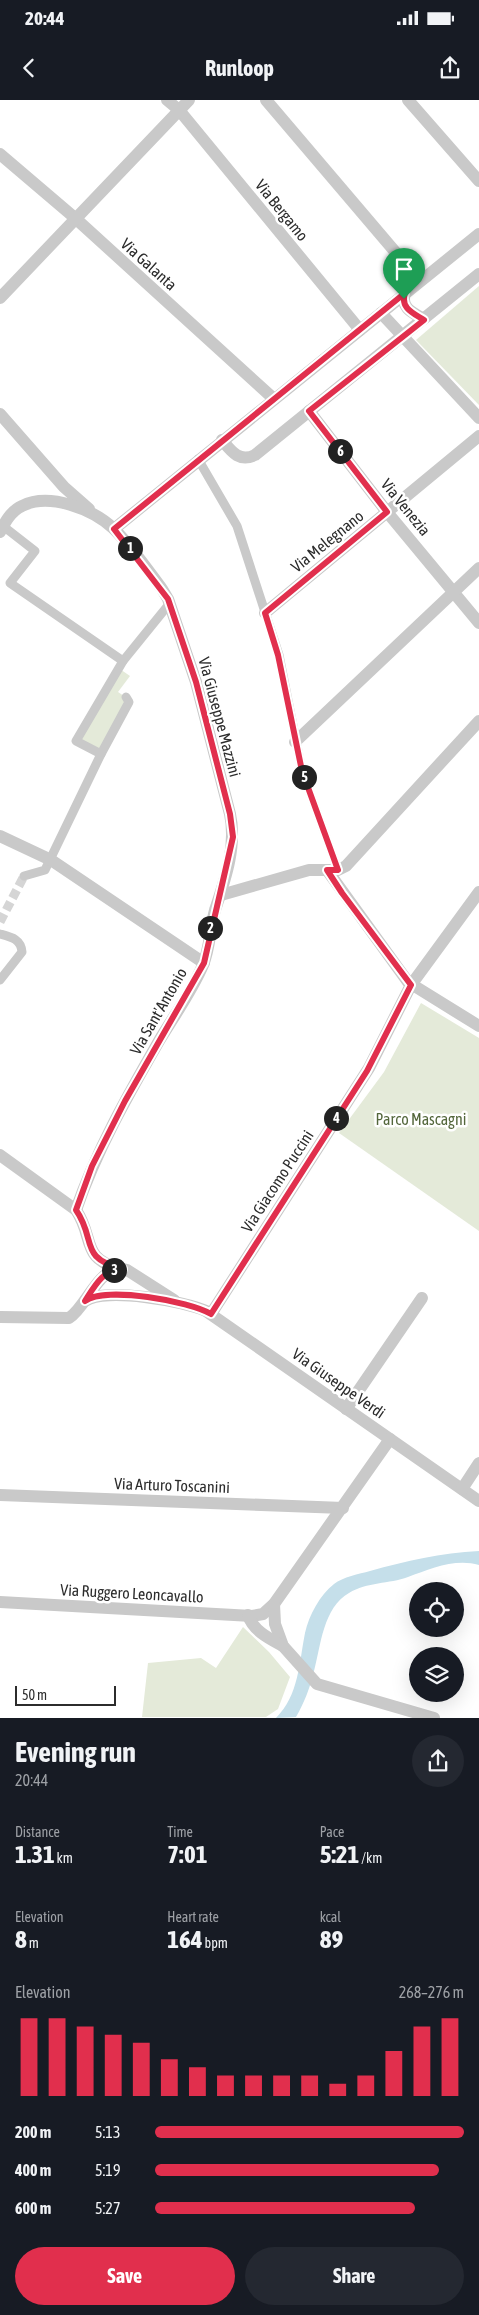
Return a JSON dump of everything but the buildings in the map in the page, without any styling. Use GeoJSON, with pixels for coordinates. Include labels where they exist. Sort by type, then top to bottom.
{"type":"FeatureCollection","features":[{"type":"Feature","properties":{"kind":"street","name":"Via Bergamo"},"geometry":{"type":"LineString","coordinates":[[167,100],[179,110],[360,330]]}},
{"type":"Feature","properties":{"kind":"street"},"geometry":{"type":"LineString","coordinates":[[0,298],[189,100]]}},
{"type":"Feature","properties":{"kind":"street"},"geometry":{"type":"LineString","coordinates":[[266,100],[420,281]]}},
{"type":"Feature","properties":{"kind":"street"},"geometry":{"type":"LineString","coordinates":[[408,100],[479,181]]}},
{"type":"Feature","properties":{"kind":"street","name":"Via Galanta"},"geometry":{"type":"LineString","coordinates":[[0,154],[75,218],[274,399]]}},
{"type":"Feature","properties":{"kind":"street"},"geometry":{"type":"LineString","coordinates":[[114,529],[198,459],[479,234]]}},
{"type":"Feature","properties":{"kind":"street"},"geometry":{"type":"LineString","coordinates":[[222,440],[238,457],[250,457],[403,337],[479,274]]}},
{"type":"Feature","properties":{"kind":"street"},"geometry":{"type":"LineString","coordinates":[[405,293],[404,302],[407,308],[424,320]]}},
{"type":"Feature","properties":{"kind":"street"},"geometry":{"type":"LineString","coordinates":[[381,313],[479,418]]}},
{"type":"Feature","properties":{"kind":"street","name":"Via Venezia"},"geometry":{"type":"LineString","coordinates":[[309,411],[387,512],[479,623]]}},
{"type":"Feature","properties":{"kind":"street"},"geometry":{"type":"LineString","coordinates":[[0,414],[64,487],[99,518]]}},
{"type":"Feature","properties":{"kind":"street","name":"Via Melegnano"},"geometry":{"type":"LineString","coordinates":[[265,613],[479,436]]}},
{"type":"Feature","properties":{"kind":"street"},"geometry":{"type":"LineString","coordinates":[[198,459],[237,526],[278,655],[304,778],[342,893],[411,985],[479,1026]]}},
{"type":"Feature","properties":{"kind":"street","name":"Via Giuseppe Mazzini"},"geometry":{"type":"LineString","coordinates":[[2,529],[17,509],[36,502],[56,502],[86,512],[99,518],[114,529],[162,589],[170,603],[196,682],[231,817],[232,842],[221,895],[211,926],[204,963]]}},
{"type":"Feature","properties":{"kind":"street"},"geometry":{"type":"LineString","coordinates":[[2,529],[35,550],[10,583],[123,661]]}},
{"type":"Feature","properties":{"kind":"street"},"geometry":{"type":"LineString","coordinates":[[295,742],[479,568]]}},
{"type":"Feature","properties":{"kind":"street"},"geometry":{"type":"LineString","coordinates":[[101,754],[76,741],[123,661],[170,603]]}},
{"type":"Feature","properties":{"kind":"street"},"geometry":{"type":"LineString","coordinates":[[24,876],[46,870],[101,754],[129,702],[126,697]]}},
{"type":"Feature","properties":{"kind":"street"},"geometry":{"type":"LineString","coordinates":[[221,895],[309,870],[333,870],[349,864],[479,721]]}},
{"type":"Feature","properties":{"kind":"street","name":"Via Sant'Antonio"},"geometry":{"type":"LineString","coordinates":[[0,836],[51,860],[204,963],[125,1101],[92,1166],[76,1210]]}},
{"type":"Feature","properties":{"kind":"street","name":"Via Giacomo Puccini"},"geometry":{"type":"LineString","coordinates":[[211,1314],[367,1071],[411,985],[479,892]]}},
{"type":"Feature","properties":{"kind":"street"},"geometry":{"type":"LineString","coordinates":[[0,934],[20,943],[22,952],[0,980]]}},
{"type":"Feature","properties":{"kind":"street"},"geometry":{"type":"LineString","coordinates":[[0,1155],[76,1210],[94,1256],[106,1265],[126,1270],[176,1301]]}},
{"type":"Feature","properties":{"kind":"street"},"geometry":{"type":"LineString","coordinates":[[0,1316],[65,1318],[72,1316],[106,1275],[114,1270],[126,1270],[134,1278],[134,1287],[129,1294],[97,1296],[85,1301]]}},
{"type":"Feature","properties":{"kind":"street"},"geometry":{"type":"LineString","coordinates":[[126,1270],[114,1272],[108,1280],[112,1292],[120,1295],[176,1301]]}},
{"type":"Feature","properties":{"kind":"street"},"geometry":{"type":"LineString","coordinates":[[346,1408],[422,1298]]}},
{"type":"Feature","properties":{"kind":"street","name":"Via Giuseppe Verdi"},"geometry":{"type":"LineString","coordinates":[[176,1301],[211,1314],[479,1501]]}},
{"type":"Feature","properties":{"kind":"street"},"geometry":{"type":"LineString","coordinates":[[286,1649],[275,1624],[274,1604],[390,1439]]}},
{"type":"Feature","properties":{"kind":"street"},"geometry":{"type":"LineString","coordinates":[[462,1489],[479,1463]]}},
{"type":"Feature","properties":{"kind":"street","name":"Via Arturo Toscanini"},"geometry":{"type":"LineString","coordinates":[[0,1495],[343,1508]]}},
{"type":"Feature","properties":{"kind":"street","name":"Via Ruggero Leoncavallo"},"geometry":{"type":"LineString","coordinates":[[0,1602],[248,1615],[262,1614],[274,1604]]}},
{"type":"Feature","properties":{"kind":"street"},"geometry":{"type":"LineString","coordinates":[[248,1615],[251,1623],[258,1630],[286,1649],[314,1682],[324,1688],[434,1718]]}},
{"type":"Feature","properties":{"kind":"green space"},"geometry":{"type":"Polygon","coordinates":[[[479,286],[479,405],[416,340],[479,286]]]}},
{"type":"Feature","properties":{"kind":"green space"},"geometry":{"type":"Polygon","coordinates":[[[117,667],[130,676],[118,692],[133,702],[103,758],[74,742],[117,667]]]}},
{"type":"Feature","properties":{"kind":"green space","name":"Parco Mascagni"},"geometry":{"type":"Polygon","coordinates":[[[421,1003],[479,1038],[479,1231],[339,1133],[384,1072],[421,1003]]]}},
{"type":"Feature","properties":{"kind":"green space"},"geometry":{"type":"Polygon","coordinates":[[[243,1627],[269,1652],[290,1677],[278,1709],[266,1717],[142,1717],[148,1663],[201,1658],[216,1668],[243,1627]]]}},
{"type":"Feature","properties":{"kind":"water"},"geometry":{"type":"Polygon","coordinates":[[[479,1551],[479,1565],[461,1563],[443,1565],[401,1579],[356,1589],[340,1600],[328,1617],[311,1683],[299,1712],[296,1717],[276,1718],[284,1709],[294,1689],[309,1619],[320,1600],[334,1584],[351,1576],[410,1561],[479,1551]]]}},
{"type":"Feature","properties":{"kind":"tunnel"},"geometry":{"type":"LineString","coordinates":[[0,922],[24,876]]}},
{"type":"Feature","properties":{"kind":"route"},"geometry":{"type":"LineString","coordinates":[[405,293],[404,299],[405,305],[410,311],[424,320],[309,411],[387,512],[265,613],[278,655],[302,771],[338,870],[327,870],[411,985],[367,1071],[211,1314],[180,1302],[120,1295],[97,1296],[85,1301],[109,1272],[123,1269],[106,1265],[94,1256],[76,1210],[92,1166],[125,1101],[204,963],[233,837],[230,814],[196,682],[168,599],[165,592],[114,529],[405,293]]}}]}
